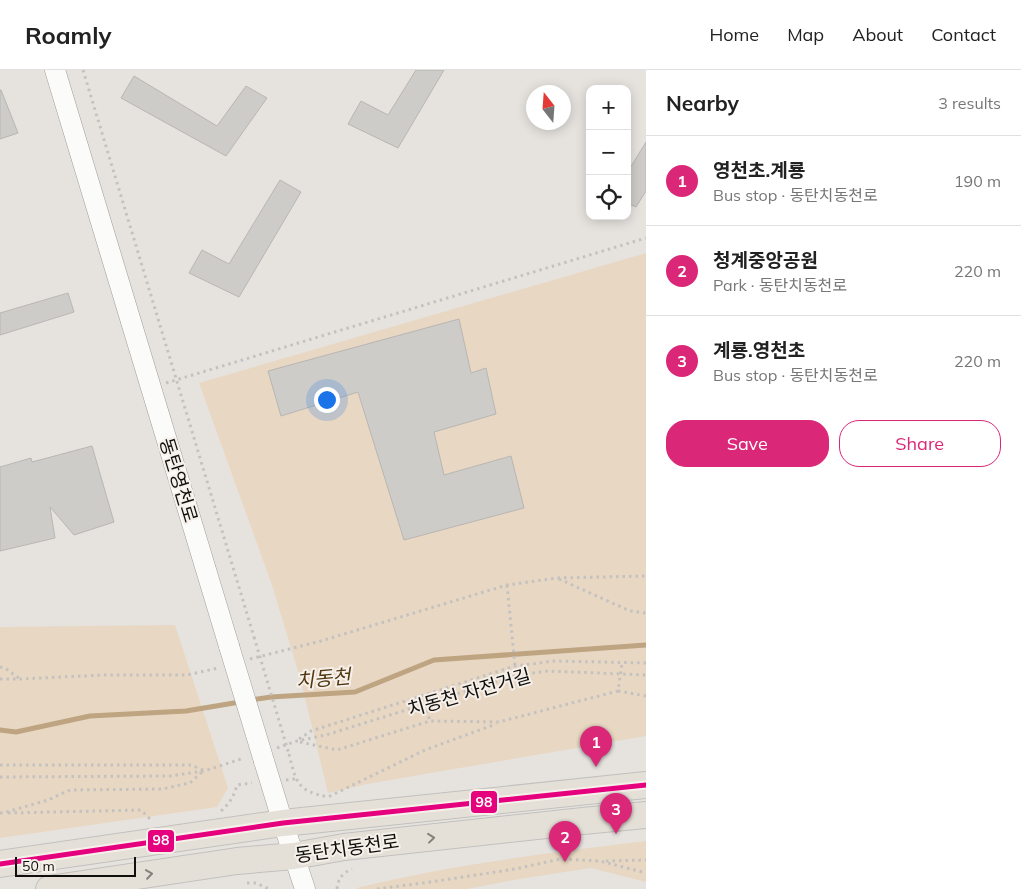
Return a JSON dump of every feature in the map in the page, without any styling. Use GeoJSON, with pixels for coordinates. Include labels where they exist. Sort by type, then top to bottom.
{"type":"FeatureCollection","features":[{"type":"Feature","properties":{"kind":"main road","name":"동탄치동천로"},"geometry":{"type":"LineString","coordinates":[[0,864],[283,823],[646,785]]}},
{"type":"Feature","properties":{"kind":"main road","name":"동탄치동천로"},"geometry":{"type":"LineString","coordinates":[[49,889],[237,861],[294,856],[344,847],[583,820],[646,816]]}},
{"type":"Feature","properties":{"kind":"street","name":"동탄영천로"},"geometry":{"type":"LineString","coordinates":[[55,70],[264,761],[305,889]]}},
{"type":"Feature","properties":{"kind":"path"},"geometry":{"type":"LineString","coordinates":[[83,70],[295,779],[306,790],[316,795],[328,797],[425,750],[498,722],[618,691],[646,696]]}},
{"type":"Feature","properties":{"kind":"path"},"geometry":{"type":"LineString","coordinates":[[151,387],[646,238]]}},
{"type":"Feature","properties":{"kind":"path"},"geometry":{"type":"LineString","coordinates":[[244,661],[321,641],[507,585],[557,578],[646,576]]}},
{"type":"Feature","properties":{"kind":"path"},"geometry":{"type":"LineString","coordinates":[[557,578],[630,611],[646,613]]}},
{"type":"Feature","properties":{"kind":"path"},"geometry":{"type":"LineString","coordinates":[[507,585],[515,666],[518,675]]}},
{"type":"Feature","properties":{"kind":"path"},"geometry":{"type":"LineString","coordinates":[[297,741],[311,731],[515,666],[555,661],[646,663]]}},
{"type":"Feature","properties":{"kind":"path"},"geometry":{"type":"LineString","coordinates":[[618,691],[622,662]]}},
{"type":"Feature","properties":{"kind":"path"},"geometry":{"type":"LineString","coordinates":[[0,679],[103,675],[187,675],[225,666]]}},
{"type":"Feature","properties":{"kind":"path"},"geometry":{"type":"LineString","coordinates":[[0,667],[5,668],[20,679]]}},
{"type":"Feature","properties":{"kind":"path","name":"치동천 자전거길"},"geometry":{"type":"LineString","coordinates":[[297,741],[326,735],[518,675],[548,671],[646,675]]}},
{"type":"Feature","properties":{"kind":"path"},"geometry":{"type":"LineString","coordinates":[[425,704],[430,721]]}},
{"type":"Feature","properties":{"kind":"path"},"geometry":{"type":"LineString","coordinates":[[297,741],[337,750],[430,721],[498,722]]}},
{"type":"Feature","properties":{"kind":"path"},"geometry":{"type":"LineString","coordinates":[[0,765],[183,765],[204,770]]}},
{"type":"Feature","properties":{"kind":"path"},"geometry":{"type":"LineString","coordinates":[[0,777],[170,776],[204,770]]}},
{"type":"Feature","properties":{"kind":"path"},"geometry":{"type":"LineString","coordinates":[[1,813],[48,800],[70,790],[162,789],[190,783],[204,770]]}},
{"type":"Feature","properties":{"kind":"path"},"geometry":{"type":"LineString","coordinates":[[1,813],[141,810],[152,821]]}},
{"type":"Feature","properties":{"kind":"path"},"geometry":{"type":"LineString","coordinates":[[377,889],[515,869],[560,859],[600,861],[646,860]]}},
{"type":"Feature","properties":{"kind":"path"},"geometry":{"type":"LineString","coordinates":[[600,861],[646,873]]}},
{"type":"Feature","properties":{"kind":"path"},"geometry":{"type":"LineString","coordinates":[[337,889],[343,874],[351,869]]}},
{"type":"Feature","properties":{"kind":"path"},"geometry":{"type":"LineString","coordinates":[[244,883],[256,883],[270,889]]}},
{"type":"Feature","properties":{"kind":"shaded area"},"geometry":{"type":"Polygon","coordinates":[[[646,253],[646,736],[367,784],[328,793],[301,681],[272,585],[199,383],[646,253]]]}},
{"type":"Feature","properties":{"kind":"shaded area"},"geometry":{"type":"Polygon","coordinates":[[[175,625],[228,788],[217,807],[0,838],[0,627],[175,625]]]}},
{"type":"Feature","properties":{"kind":"shaded area"},"geometry":{"type":"Polygon","coordinates":[[[646,841],[646,882],[591,868],[467,889],[357,889],[429,872],[465,866],[646,841]]]}},
{"type":"Feature","properties":{"kind":"building"},"geometry":{"type":"Polygon","coordinates":[[[416,70],[444,70],[398,148],[348,124],[361,101],[388,115],[416,70]]]}},
{"type":"Feature","properties":{"kind":"building"},"geometry":{"type":"Polygon","coordinates":[[[134,76],[217,126],[246,86],[267,98],[226,156],[121,98],[134,76]]]}},
{"type":"Feature","properties":{"kind":"building"},"geometry":{"type":"Polygon","coordinates":[[[0,90],[18,133],[0,139],[0,90]]]}},
{"type":"Feature","properties":{"kind":"building"},"geometry":{"type":"Polygon","coordinates":[[[646,142],[646,191],[636,207],[631,205],[631,166],[646,142]]]}},
{"type":"Feature","properties":{"kind":"building"},"geometry":{"type":"Polygon","coordinates":[[[280,180],[301,192],[239,297],[189,273],[202,250],[229,264],[280,180]]]}},
{"type":"Feature","properties":{"kind":"building"},"geometry":{"type":"Polygon","coordinates":[[[68,293],[74,312],[0,335],[0,313],[68,293]]]}},
{"type":"Feature","properties":{"kind":"building"},"geometry":{"type":"Polygon","coordinates":[[[459,319],[471,373],[486,368],[496,414],[434,432],[444,475],[511,456],[524,508],[404,540],[358,392],[281,416],[268,371],[459,319]]]}},
{"type":"Feature","properties":{"kind":"building"},"geometry":{"type":"Polygon","coordinates":[[[92,446],[114,522],[74,535],[50,507],[55,538],[0,551],[0,467],[31,458],[32,462],[92,446]]]}},
{"type":"Feature","properties":{"kind":"waterway","name":"치동천"},"geometry":{"type":"LineString","coordinates":[[251,700],[355,692],[434,660],[646,645]]}},
{"type":"Feature","properties":{"kind":"waterway","name":"치동천"},"geometry":{"type":"LineString","coordinates":[[0,730],[16,732],[90,716],[186,711],[240,702]]}},
{"type":"Feature","properties":{"kind":"transit line","name":"98"},"geometry":{"type":"LineString","coordinates":[[0,864],[283,823],[646,785]]}},
{"type":"Feature","properties":{"kind":"place","name":"영천초.계룡"},"geometry":{"type":"Point","coordinates":[596,767]}},
{"type":"Feature","properties":{"kind":"place","name":"계룡.영천초"},"geometry":{"type":"Point","coordinates":[616,834]}},
{"type":"Feature","properties":{"kind":"place","name":"청계중앙공원"},"geometry":{"type":"Point","coordinates":[565,862]}}]}
